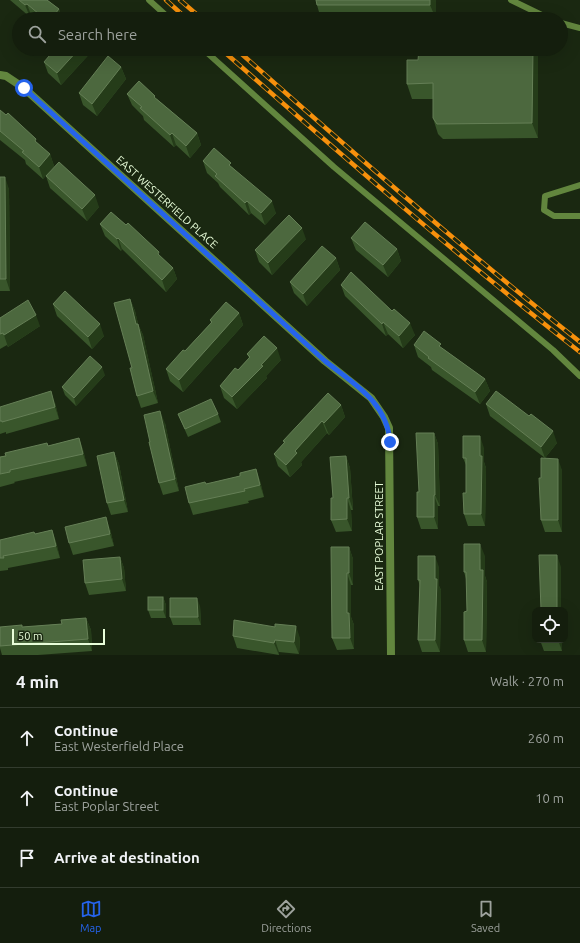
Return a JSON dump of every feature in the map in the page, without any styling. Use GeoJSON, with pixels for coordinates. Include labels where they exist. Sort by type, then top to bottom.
{"type":"FeatureCollection","features":[{"type":"Feature","properties":{"kind":"street","name":"EAST WESTERFIELD PLACE"},"geometry":{"type":"LineString","coordinates":[[0,75],[6,76],[14,81],[36,98],[325,361],[371,398],[384,417]]}},
{"type":"Feature","properties":{"kind":"street","name":"EAST POPLAR STREET"},"geometry":{"type":"LineString","coordinates":[[384,417],[389,428],[390,442],[391,655]]}},
{"type":"Feature","properties":{"kind":"lane"},"geometry":{"type":"LineString","coordinates":[[149,0],[162,12]]}},
{"type":"Feature","properties":{"kind":"lane"},"geometry":{"type":"LineString","coordinates":[[511,0],[536,12]]}},
{"type":"Feature","properties":{"kind":"lane"},"geometry":{"type":"LineString","coordinates":[[568,25],[580,28]]}},
{"type":"Feature","properties":{"kind":"lane"},"geometry":{"type":"LineString","coordinates":[[211,56],[334,167],[553,350],[580,376]]}},
{"type":"Feature","properties":{"kind":"lane"},"geometry":{"type":"LineString","coordinates":[[580,185],[545,196],[544,210],[554,216],[580,216]]}},
{"type":"Feature","properties":{"kind":"building"},"geometry":{"type":"Polygon","coordinates":[[[19,0],[47,0],[59,9],[57,12],[37,12],[27,4],[25,5],[19,0]]]}},
{"type":"Feature","properties":{"kind":"building"},"geometry":{"type":"Polygon","coordinates":[[[316,0],[430,0],[430,5],[317,5],[316,0]]]}},
{"type":"Feature","properties":{"kind":"building"},"geometry":{"type":"Polygon","coordinates":[[[49,56],[73,56],[57,73],[44,62],[49,56]]]}},
{"type":"Feature","properties":{"kind":"building"},"geometry":{"type":"Polygon","coordinates":[[[108,56],[121,67],[92,104],[79,93],[108,56]]]}},
{"type":"Feature","properties":{"kind":"building"},"geometry":{"type":"Polygon","coordinates":[[[418,56],[533,56],[532,123],[437,124],[433,118],[433,83],[407,84],[407,60],[418,60],[418,56]]]}},
{"type":"Feature","properties":{"kind":"building"},"geometry":{"type":"Polygon","coordinates":[[[139,81],[155,96],[154,97],[197,133],[186,146],[172,133],[170,135],[127,94],[139,81]]]}},
{"type":"Feature","properties":{"kind":"building"},"geometry":{"type":"Polygon","coordinates":[[[0,110],[6,115],[8,113],[50,154],[39,167],[22,152],[24,151],[0,131],[0,110]]]}},
{"type":"Feature","properties":{"kind":"building"},"geometry":{"type":"Polygon","coordinates":[[[214,148],[231,163],[229,165],[272,201],[261,213],[247,201],[245,203],[215,176],[217,174],[203,161],[214,148]]]}},
{"type":"Feature","properties":{"kind":"building"},"geometry":{"type":"Polygon","coordinates":[[[59,162],[95,195],[82,209],[46,176],[59,162]]]}},
{"type":"Feature","properties":{"kind":"building"},"geometry":{"type":"Polygon","coordinates":[[[0,177],[5,177],[6,279],[0,279],[0,177]]]}},
{"type":"Feature","properties":{"kind":"building"},"geometry":{"type":"Polygon","coordinates":[[[111,212],[126,225],[128,223],[159,252],[158,254],[173,268],[162,280],[118,238],[117,239],[100,224],[111,212]]]}},
{"type":"Feature","properties":{"kind":"building"},"geometry":{"type":"Polygon","coordinates":[[[289,215],[302,228],[268,263],[255,250],[289,215]]]}},
{"type":"Feature","properties":{"kind":"building"},"geometry":{"type":"Polygon","coordinates":[[[365,222],[397,249],[383,265],[351,238],[365,222]]]}},
{"type":"Feature","properties":{"kind":"building"},"geometry":{"type":"Polygon","coordinates":[[[322,246],[336,258],[303,294],[290,282],[322,246]]]}},
{"type":"Feature","properties":{"kind":"building"},"geometry":{"type":"Polygon","coordinates":[[[351,272],[392,311],[394,309],[410,323],[399,336],[383,322],[382,324],[341,285],[351,272]]]}},
{"type":"Feature","properties":{"kind":"building"},"geometry":{"type":"Polygon","coordinates":[[[65,291],[100,324],[88,337],[53,304],[65,291]]]}},
{"type":"Feature","properties":{"kind":"building"},"geometry":{"type":"Polygon","coordinates":[[[130,299],[136,324],[138,324],[153,391],[137,396],[130,368],[132,368],[114,303],[130,299]]]}},
{"type":"Feature","properties":{"kind":"building"},"geometry":{"type":"Polygon","coordinates":[[[28,300],[36,315],[4,335],[3,333],[0,334],[0,318],[28,300]]]}},
{"type":"Feature","properties":{"kind":"building"},"geometry":{"type":"Polygon","coordinates":[[[226,302],[239,313],[179,380],[166,369],[212,322],[210,320],[226,302]]]}},
{"type":"Feature","properties":{"kind":"building"},"geometry":{"type":"Polygon","coordinates":[[[424,331],[441,344],[439,346],[485,379],[475,392],[428,358],[429,357],[414,345],[424,331]]]}},
{"type":"Feature","properties":{"kind":"building"},"geometry":{"type":"Polygon","coordinates":[[[264,336],[277,348],[261,365],[263,366],[232,397],[220,386],[235,368],[238,370],[250,357],[247,354],[264,336]]]}},
{"type":"Feature","properties":{"kind":"building"},"geometry":{"type":"Polygon","coordinates":[[[90,356],[102,367],[74,398],[62,387],[90,356]]]}},
{"type":"Feature","properties":{"kind":"building"},"geometry":{"type":"Polygon","coordinates":[[[51,391],[55,407],[2,422],[0,421],[0,407],[51,391]]]}},
{"type":"Feature","properties":{"kind":"building"},"geometry":{"type":"Polygon","coordinates":[[[496,391],[529,416],[531,414],[553,431],[541,447],[486,404],[496,391]]]}},
{"type":"Feature","properties":{"kind":"building"},"geometry":{"type":"Polygon","coordinates":[[[328,393],[341,405],[324,423],[322,421],[295,451],[297,453],[286,465],[274,454],[285,442],[283,441],[328,393]]]}},
{"type":"Feature","properties":{"kind":"building"},"geometry":{"type":"Polygon","coordinates":[[[211,399],[218,414],[185,429],[178,414],[211,399]]]}},
{"type":"Feature","properties":{"kind":"building"},"geometry":{"type":"Polygon","coordinates":[[[160,411],[175,479],[159,483],[144,415],[160,411]]]}},
{"type":"Feature","properties":{"kind":"building"},"geometry":{"type":"Polygon","coordinates":[[[416,433],[434,433],[434,517],[417,517],[417,492],[419,492],[416,433]]]}},
{"type":"Feature","properties":{"kind":"building"},"geometry":{"type":"Polygon","coordinates":[[[463,436],[480,436],[480,456],[482,456],[481,514],[464,514],[463,493],[466,493],[466,458],[463,458],[463,436]]]}},
{"type":"Feature","properties":{"kind":"building"},"geometry":{"type":"Polygon","coordinates":[[[79,438],[83,454],[10,470],[10,472],[0,474],[0,457],[6,456],[5,453],[47,443],[48,446],[79,438]]]}},
{"type":"Feature","properties":{"kind":"building"},"geometry":{"type":"Polygon","coordinates":[[[114,452],[124,500],[107,503],[97,456],[114,452]]]}},
{"type":"Feature","properties":{"kind":"building"},"geometry":{"type":"Polygon","coordinates":[[[346,456],[349,498],[347,498],[347,519],[331,520],[331,498],[333,498],[330,457],[346,456]]]}},
{"type":"Feature","properties":{"kind":"building"},"geometry":{"type":"Polygon","coordinates":[[[541,458],[558,459],[558,520],[541,520],[539,478],[541,478],[541,458]]]}},
{"type":"Feature","properties":{"kind":"building"},"geometry":{"type":"Polygon","coordinates":[[[256,469],[260,485],[244,489],[245,491],[189,503],[185,487],[240,476],[240,473],[256,469]]]}},
{"type":"Feature","properties":{"kind":"building"},"geometry":{"type":"Polygon","coordinates":[[[106,517],[110,534],[69,543],[65,527],[106,517]]]}},
{"type":"Feature","properties":{"kind":"building"},"geometry":{"type":"Polygon","coordinates":[[[52,530],[56,546],[3,556],[4,558],[0,558],[0,540],[34,532],[35,534],[52,530]]]}},
{"type":"Feature","properties":{"kind":"building"},"geometry":{"type":"Polygon","coordinates":[[[464,544],[480,544],[480,570],[483,570],[482,640],[464,640],[464,612],[467,611],[466,572],[464,572],[464,544]]]}},
{"type":"Feature","properties":{"kind":"building"},"geometry":{"type":"Polygon","coordinates":[[[331,547],[349,547],[349,573],[347,573],[347,613],[349,613],[350,638],[332,638],[331,547]]]}},
{"type":"Feature","properties":{"kind":"building"},"geometry":{"type":"Polygon","coordinates":[[[539,555],[557,555],[557,607],[541,607],[539,555]]]}},
{"type":"Feature","properties":{"kind":"building"},"geometry":{"type":"Polygon","coordinates":[[[418,556],[435,556],[435,579],[437,579],[435,640],[418,640],[420,580],[418,580],[418,556]]]}},
{"type":"Feature","properties":{"kind":"building"},"geometry":{"type":"Polygon","coordinates":[[[120,557],[122,579],[85,583],[83,560],[120,557]]]}},
{"type":"Feature","properties":{"kind":"building"},"geometry":{"type":"Polygon","coordinates":[[[148,597],[163,597],[163,610],[148,610],[148,597]]]}},
{"type":"Feature","properties":{"kind":"building"},"geometry":{"type":"Polygon","coordinates":[[[170,598],[197,598],[198,617],[170,617],[170,598]]]}},
{"type":"Feature","properties":{"kind":"building"},"geometry":{"type":"Polygon","coordinates":[[[86,618],[88,639],[0,646],[0,627],[62,624],[61,620],[86,618]]]}},
{"type":"Feature","properties":{"kind":"building"},"geometry":{"type":"Polygon","coordinates":[[[234,620],[275,627],[275,624],[296,626],[294,642],[275,640],[274,643],[233,636],[234,620]]]}},
{"type":"Feature","properties":{"kind":"railway"},"geometry":{"type":"LineString","coordinates":[[166,0],[179,12]]}},
{"type":"Feature","properties":{"kind":"railway"},"geometry":{"type":"LineString","coordinates":[[180,0],[194,12]]}},
{"type":"Feature","properties":{"kind":"railway"},"geometry":{"type":"LineString","coordinates":[[229,56],[443,241],[580,352]]}},
{"type":"Feature","properties":{"kind":"railway"},"geometry":{"type":"LineString","coordinates":[[244,56],[363,161],[536,307],[580,342]]}},
{"type":"Feature","properties":{"kind":"route"},"geometry":{"type":"LineString","coordinates":[[24,88],[325,361],[371,398],[376,403],[389,428],[390,442]]}}]}
